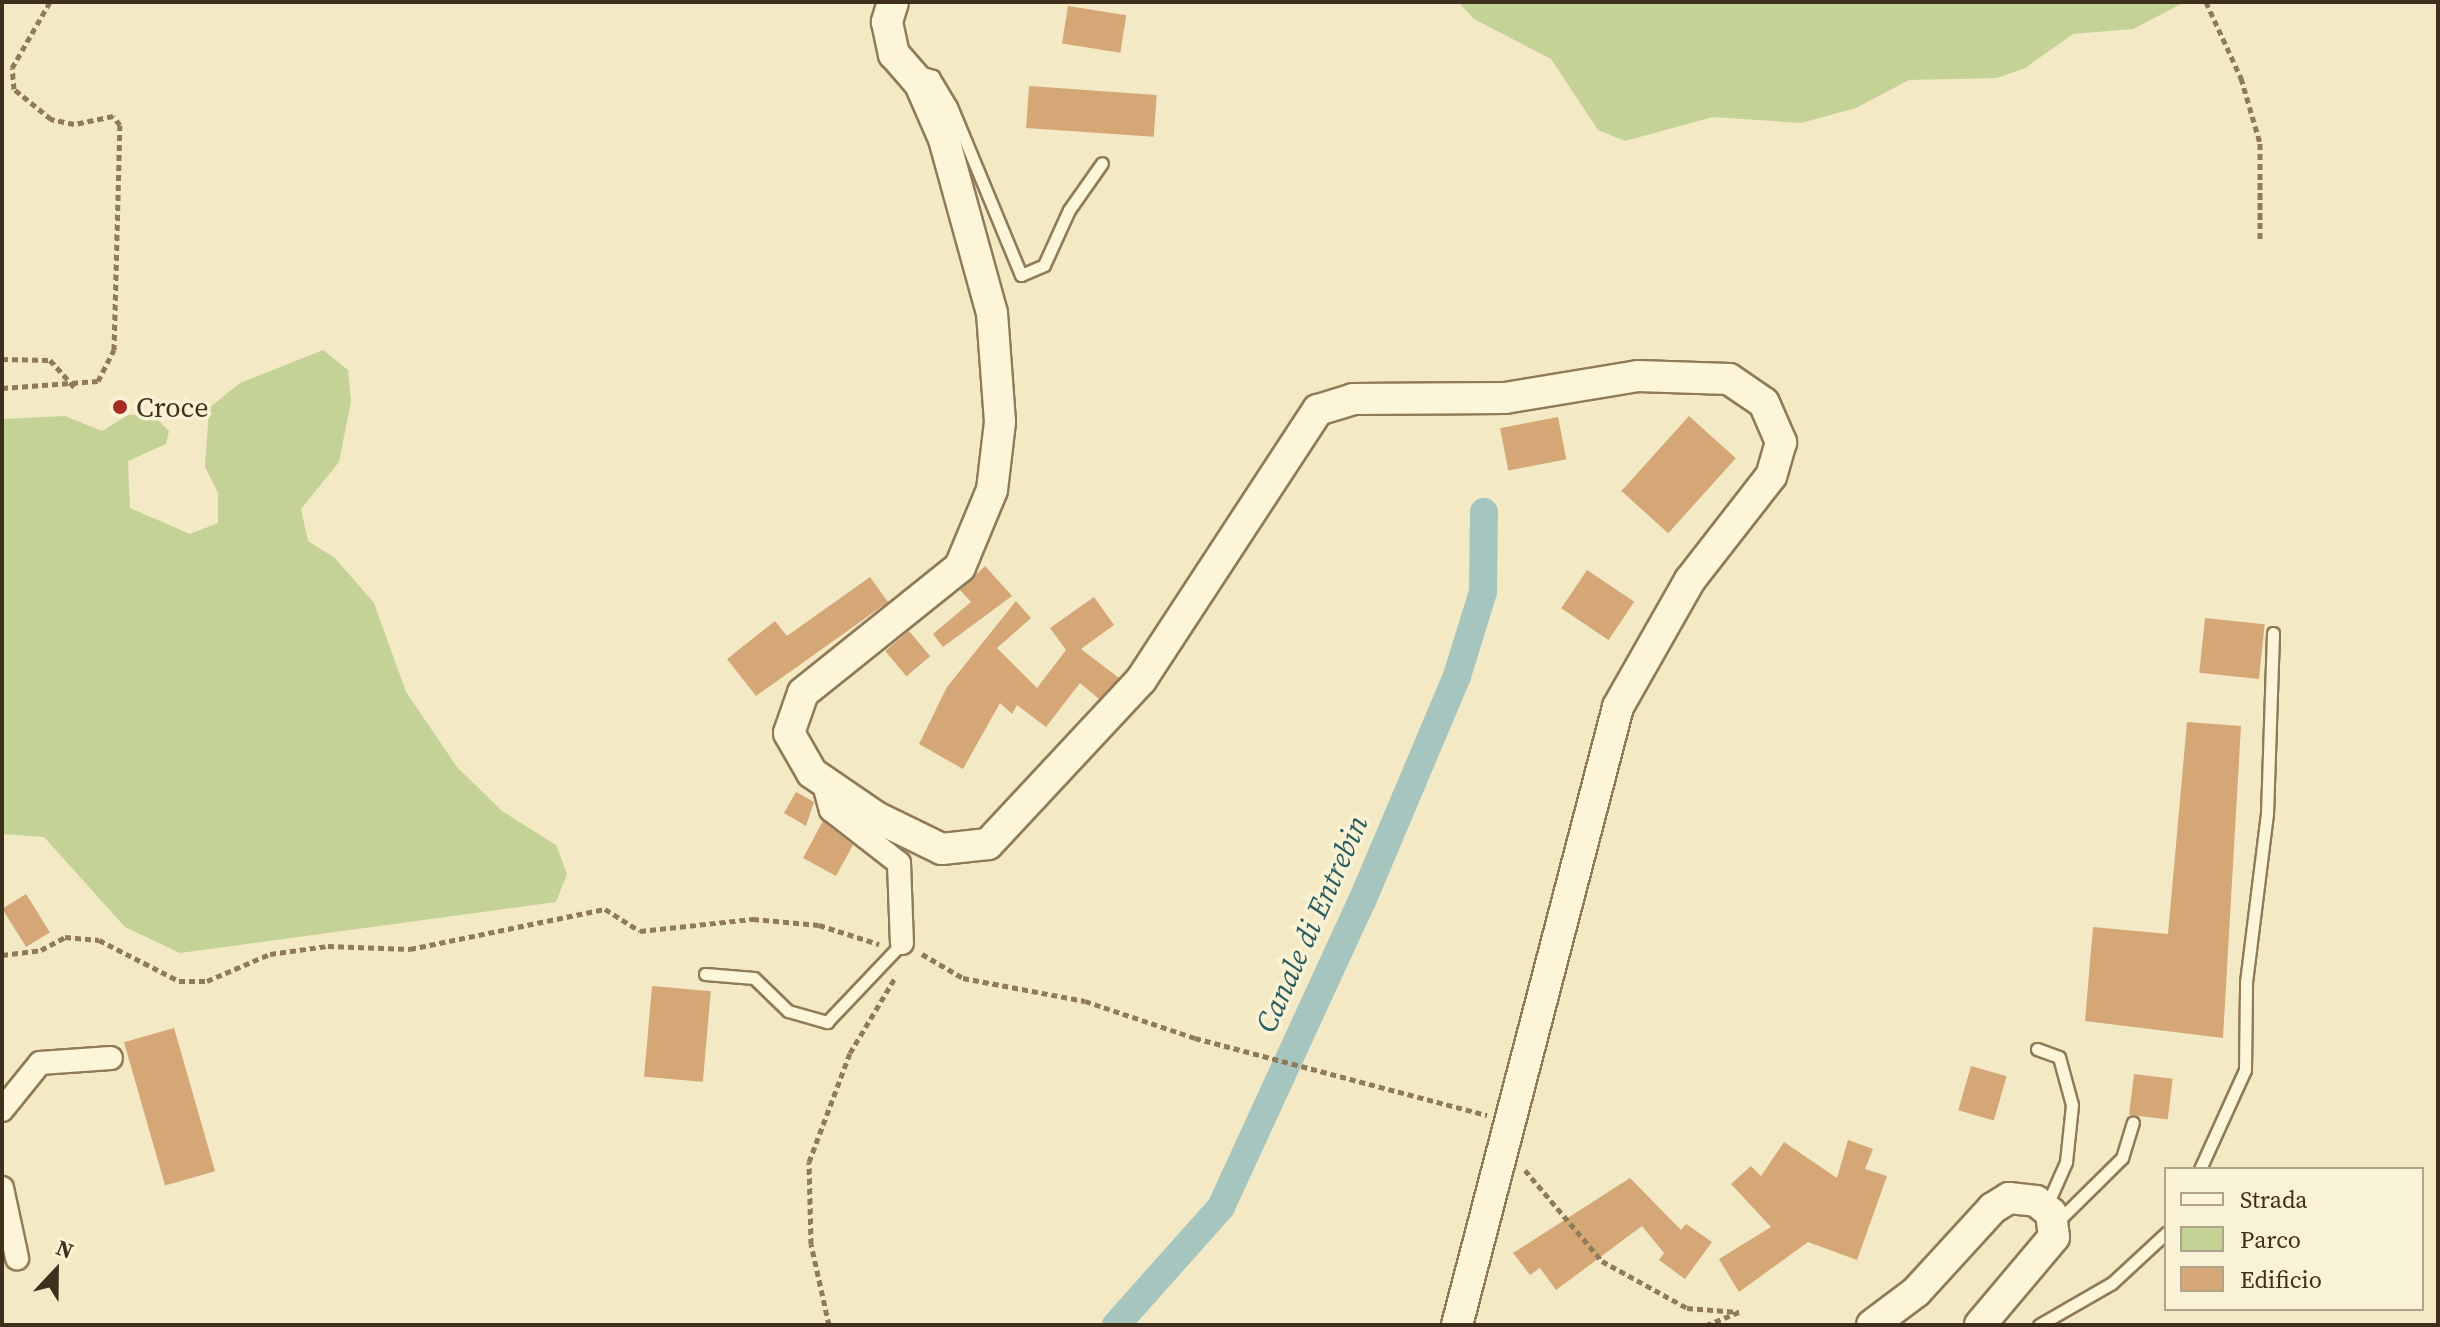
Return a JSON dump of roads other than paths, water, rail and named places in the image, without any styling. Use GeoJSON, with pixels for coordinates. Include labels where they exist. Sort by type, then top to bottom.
{"type":"FeatureCollection","features":[{"type":"Feature","properties":{"kind":"street"},"geometry":{"type":"LineString","coordinates":[[893,2],[887,22],[894,54],[906,69],[944,139],[992,313],[998,458],[983,517],[948,584],[803,693],[789,733],[823,781],[831,810],[899,863],[902,943]]}},
{"type":"Feature","properties":{"kind":"street"},"geometry":{"type":"LineString","coordinates":[[823,781],[942,849],[988,844],[1141,680],[1318,410],[1353,399],[1505,398],[1638,376],[1729,379],[1764,403],[1781,442],[1771,476],[1690,580],[1618,707],[1512,1135],[1457,1325]]}},
{"type":"Feature","properties":{"kind":"street"},"geometry":{"type":"LineString","coordinates":[[2,1110],[40,1063],[111,1058]]}},
{"type":"Feature","properties":{"kind":"street"},"geometry":{"type":"LineString","coordinates":[[2,1188],[17,1258]]}},
{"type":"Feature","properties":{"kind":"street"},"geometry":{"type":"LineString","coordinates":[[1872,1325],[1916,1292],[1993,1208],[2021,1197],[2050,1215],[2049,1248],[1980,1325]]}},
{"type":"Feature","properties":{"kind":"lane"},"geometry":{"type":"LineString","coordinates":[[906,69],[933,76],[951,106],[1021,275],[1044,265],[1069,210],[1102,163]]}},
{"type":"Feature","properties":{"kind":"lane"},"geometry":{"type":"LineString","coordinates":[[2201,1167],[2245,1070],[2249,1041],[2246,982],[2267,814],[2273,633]]}},
{"type":"Feature","properties":{"kind":"lane"},"geometry":{"type":"LineString","coordinates":[[705,974],[754,978],[788,1011],[827,1022],[902,943]]}},
{"type":"Feature","properties":{"kind":"lane"},"geometry":{"type":"LineString","coordinates":[[2037,1049],[2059,1057],[2072,1105],[2066,1162],[2050,1215]]}},
{"type":"Feature","properties":{"kind":"lane"},"geometry":{"type":"LineString","coordinates":[[2050,1215],[2122,1158],[2133,1123]]}},
{"type":"Feature","properties":{"kind":"lane"},"geometry":{"type":"LineString","coordinates":[[2039,1325],[2112,1283],[2164,1235]]}},
{"type":"Feature","properties":{"kind":"waterway","name":"Canale di Entrebin"},"geometry":{"type":"LineString","coordinates":[[1116,1325],[1221,1207],[1362,901],[1457,676],[1483,592],[1484,512]]}},
{"type":"Feature","properties":{"kind":"place","name":"Croce"},"geometry":{"type":"Point","coordinates":[120,407]}}]}
